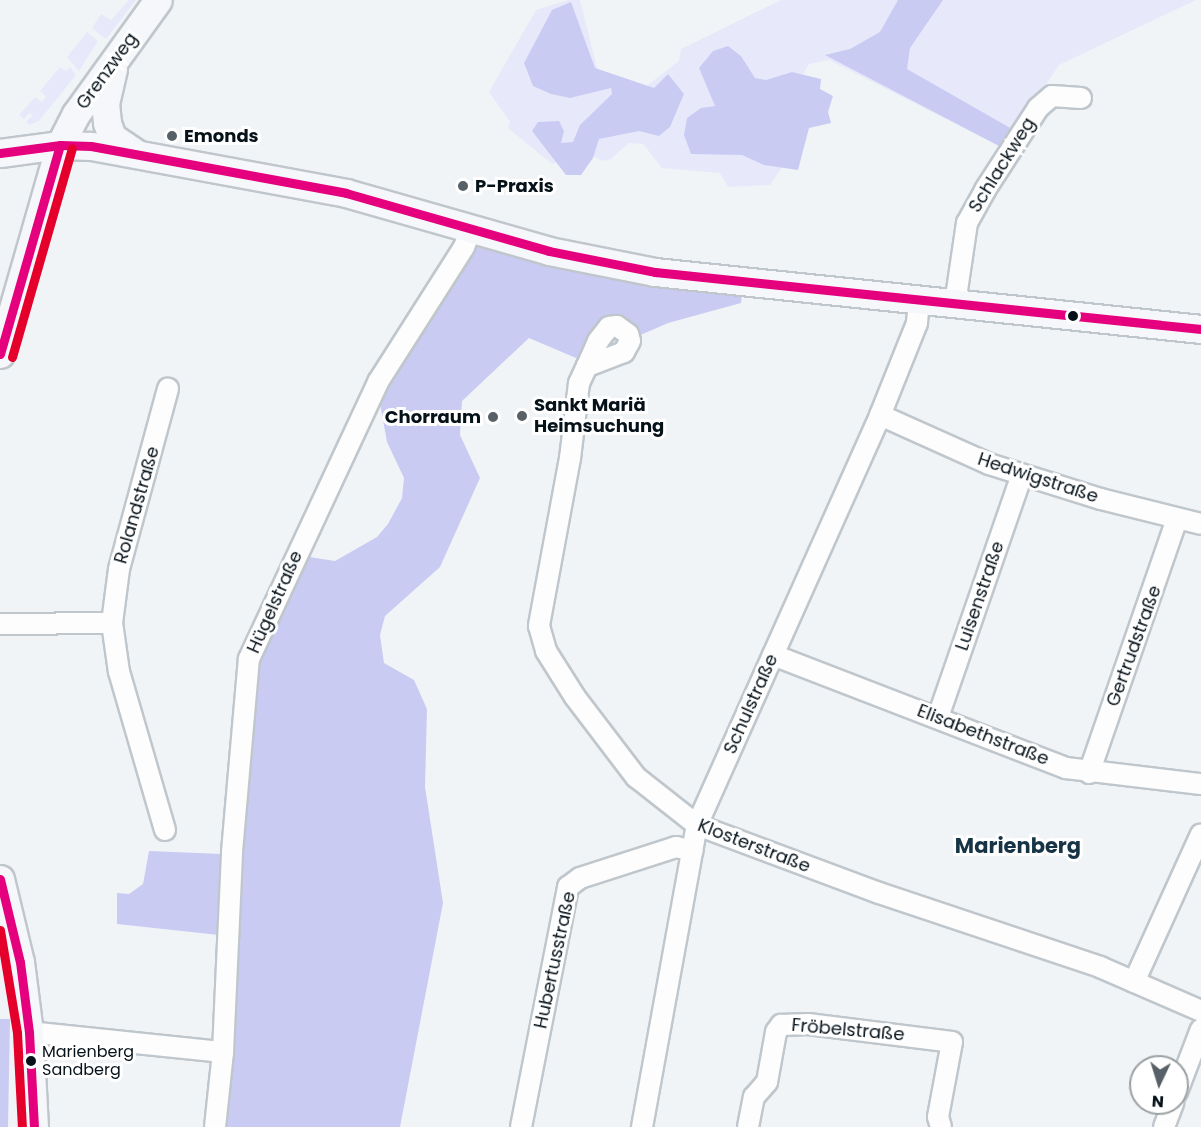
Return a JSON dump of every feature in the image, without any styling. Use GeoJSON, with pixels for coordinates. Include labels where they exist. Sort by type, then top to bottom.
{"type":"FeatureCollection","features":[{"type":"Feature","properties":{"kind":"main road","name":"Grenzweg"},"geometry":{"type":"LineString","coordinates":[[0,354],[60,145],[76,114],[158,0]]}},
{"type":"Feature","properties":{"kind":"main road"},"geometry":{"type":"LineString","coordinates":[[115,60],[105,103],[107,123],[112,137],[122,147],[146,157]]}},
{"type":"Feature","properties":{"kind":"main road"},"geometry":{"type":"LineString","coordinates":[[0,153],[60,145],[146,157],[346,193],[472,226],[549,251],[655,272],[1201,329]]}},
{"type":"Feature","properties":{"kind":"main road"},"geometry":{"type":"LineString","coordinates":[[0,879],[20,962],[29,1032],[34,1127]]}},
{"type":"Feature","properties":{"kind":"street","name":"Schlackweg"},"geometry":{"type":"LineString","coordinates":[[955,304],[966,223],[984,190],[1038,108],[1053,96],[1081,98]]}},
{"type":"Feature","properties":{"kind":"street","name":"Hügelstraße"},"geometry":{"type":"LineString","coordinates":[[215,1127],[223,1053],[232,852],[249,659],[378,381],[464,247],[472,226]]}},
{"type":"Feature","properties":{"kind":"street","name":"Schulstraße"},"geometry":{"type":"LineString","coordinates":[[642,1127],[697,825],[880,416],[917,323],[919,300]]}},
{"type":"Feature","properties":{"kind":"street","name":"Klosterstraße"},"geometry":{"type":"LineString","coordinates":[[587,366],[579,383],[568,470],[539,626],[541,636],[575,698],[615,753],[636,777],[697,825],[1134,982],[1201,1011]]}},
{"type":"Feature","properties":{"kind":"street","name":"Rolandstraße"},"geometry":{"type":"LineString","coordinates":[[165,830],[119,672],[112,623],[118,569],[168,389]]}},
{"type":"Feature","properties":{"kind":"street","name":"Hedwigstraße"},"geometry":{"type":"LineString","coordinates":[[880,416],[1022,475],[1201,524]]}},
{"type":"Feature","properties":{"kind":"street","name":"Luisenstraße"},"geometry":{"type":"LineString","coordinates":[[938,717],[1022,475]]}},
{"type":"Feature","properties":{"kind":"street","name":"Gertrudstraße"},"geometry":{"type":"LineString","coordinates":[[1089,772],[1177,519]]}},
{"type":"Feature","properties":{"kind":"street"},"geometry":{"type":"LineString","coordinates":[[0,624],[112,623]]}},
{"type":"Feature","properties":{"kind":"street","name":"Elisabethstraße"},"geometry":{"type":"LineString","coordinates":[[773,655],[938,717],[1023,753],[1089,772],[1174,778],[1201,784]]}},
{"type":"Feature","properties":{"kind":"street"},"geometry":{"type":"LineString","coordinates":[[1134,982],[1201,834]]}},
{"type":"Feature","properties":{"kind":"street","name":"Hubertusstraße"},"geometry":{"type":"LineString","coordinates":[[521,1127],[568,886],[580,879],[676,848],[693,852]]}},
{"type":"Feature","properties":{"kind":"street","name":"Fröbelstraße"},"geometry":{"type":"LineString","coordinates":[[748,1127],[754,1097],[767,1082],[776,1032],[781,1025],[808,1024],[952,1042],[938,1117],[940,1127]]}},
{"type":"Feature","properties":{"kind":"street"},"geometry":{"type":"LineString","coordinates":[[1189,1060],[1201,1029]]}},
{"type":"Feature","properties":{"kind":"street"},"geometry":{"type":"LineString","coordinates":[[29,1032],[223,1053]]}},
{"type":"Feature","properties":{"kind":"shaded area"},"geometry":{"type":"Polygon","coordinates":[[[129,0],[136,0],[106,39],[92,28],[101,14],[111,20],[129,0]]]}},
{"type":"Feature","properties":{"kind":"shaded area"},"geometry":{"type":"Polygon","coordinates":[[[568,0],[580,0],[600,79],[641,90],[679,61],[681,49],[781,0],[1196,0],[1059,65],[1003,148],[829,60],[809,64],[789,99],[787,160],[770,185],[728,187],[720,173],[662,168],[643,144],[629,143],[611,159],[602,161],[586,152],[552,164],[508,128],[510,122],[489,92],[536,10],[568,0]]]}},
{"type":"Feature","properties":{"kind":"shaded area"},"geometry":{"type":"Polygon","coordinates":[[[898,0],[943,0],[910,48],[907,69],[1012,129],[1003,148],[825,55],[850,49],[880,32],[898,0]]]}},
{"type":"Feature","properties":{"kind":"shaded area"},"geometry":{"type":"Polygon","coordinates":[[[571,2],[595,68],[654,88],[668,74],[684,94],[670,127],[659,136],[639,131],[599,139],[593,158],[581,175],[566,175],[532,131],[538,122],[559,121],[564,131],[561,143],[573,142],[580,125],[612,94],[611,88],[570,98],[551,94],[533,86],[524,63],[552,10],[571,2]]]}},
{"type":"Feature","properties":{"kind":"shaded area"},"geometry":{"type":"Polygon","coordinates":[[[87,32],[98,41],[79,71],[67,57],[87,32]]]}},
{"type":"Feature","properties":{"kind":"shaded area"},"geometry":{"type":"Polygon","coordinates":[[[728,46],[741,56],[755,78],[766,80],[792,72],[821,79],[820,89],[833,96],[828,112],[831,123],[809,128],[798,170],[764,165],[742,155],[691,154],[684,135],[687,118],[701,108],[715,106],[699,68],[713,51],[728,46]]]}},
{"type":"Feature","properties":{"kind":"shaded area"},"geometry":{"type":"Polygon","coordinates":[[[60,67],[66,71],[70,67],[76,75],[39,121],[29,125],[26,122],[33,115],[29,113],[24,119],[19,115],[35,97],[42,102],[46,97],[40,91],[60,67]]]}},
{"type":"Feature","properties":{"kind":"shaded area"},"geometry":{"type":"Polygon","coordinates":[[[480,245],[558,268],[691,291],[742,295],[741,303],[668,323],[636,337],[598,325],[589,351],[576,358],[529,338],[462,401],[460,435],[480,478],[440,567],[385,616],[380,635],[384,663],[414,680],[427,709],[425,787],[443,903],[400,1127],[223,1127],[255,673],[303,556],[335,561],[377,537],[388,524],[402,498],[404,478],[387,442],[379,398],[473,249],[480,245]]]}},
{"type":"Feature","properties":{"kind":"shaded area"},"geometry":{"type":"Polygon","coordinates":[[[149,851],[223,854],[219,935],[117,924],[117,893],[129,894],[143,884],[149,851]]]}},
{"type":"Feature","properties":{"kind":"shaded area"},"geometry":{"type":"Polygon","coordinates":[[[0,1019],[10,1019],[8,1127],[0,1127],[0,1019]]]}},
{"type":"Feature","properties":{"kind":"transit line"},"geometry":{"type":"LineString","coordinates":[[0,153],[60,145],[91,146],[346,193],[549,251],[655,272],[1201,329]]}},
{"type":"Feature","properties":{"kind":"transit line"},"geometry":{"type":"LineString","coordinates":[[0,354],[60,145]]}},
{"type":"Feature","properties":{"kind":"transit line"},"geometry":{"type":"LineString","coordinates":[[12,357],[72,148]]}},
{"type":"Feature","properties":{"kind":"transit line"},"geometry":{"type":"LineString","coordinates":[[0,879],[20,962],[29,1032],[34,1127]]}},
{"type":"Feature","properties":{"kind":"transit line"},"geometry":{"type":"LineString","coordinates":[[0,930],[17,1033],[22,1127]]}},
{"type":"Feature","properties":{"kind":"place","name":"Emonds"},"geometry":{"type":"Point","coordinates":[172,136]}},
{"type":"Feature","properties":{"kind":"place","name":"P-Praxis"},"geometry":{"type":"Point","coordinates":[463,186]}},
{"type":"Feature","properties":{"kind":"place","name":"Sankt Mariä Heimsuchung"},"geometry":{"type":"Point","coordinates":[522,416]}},
{"type":"Feature","properties":{"kind":"place","name":"Chorraum"},"geometry":{"type":"Point","coordinates":[493,417]}},
{"type":"Feature","properties":{"kind":"place","name":"Marienberg Sandberg"},"geometry":{"type":"Point","coordinates":[31,1061]}},
{"type":"Feature","properties":{"kind":"district","name":"Marienberg"},"geometry":{"type":"Point","coordinates":[1018,846]}}]}
